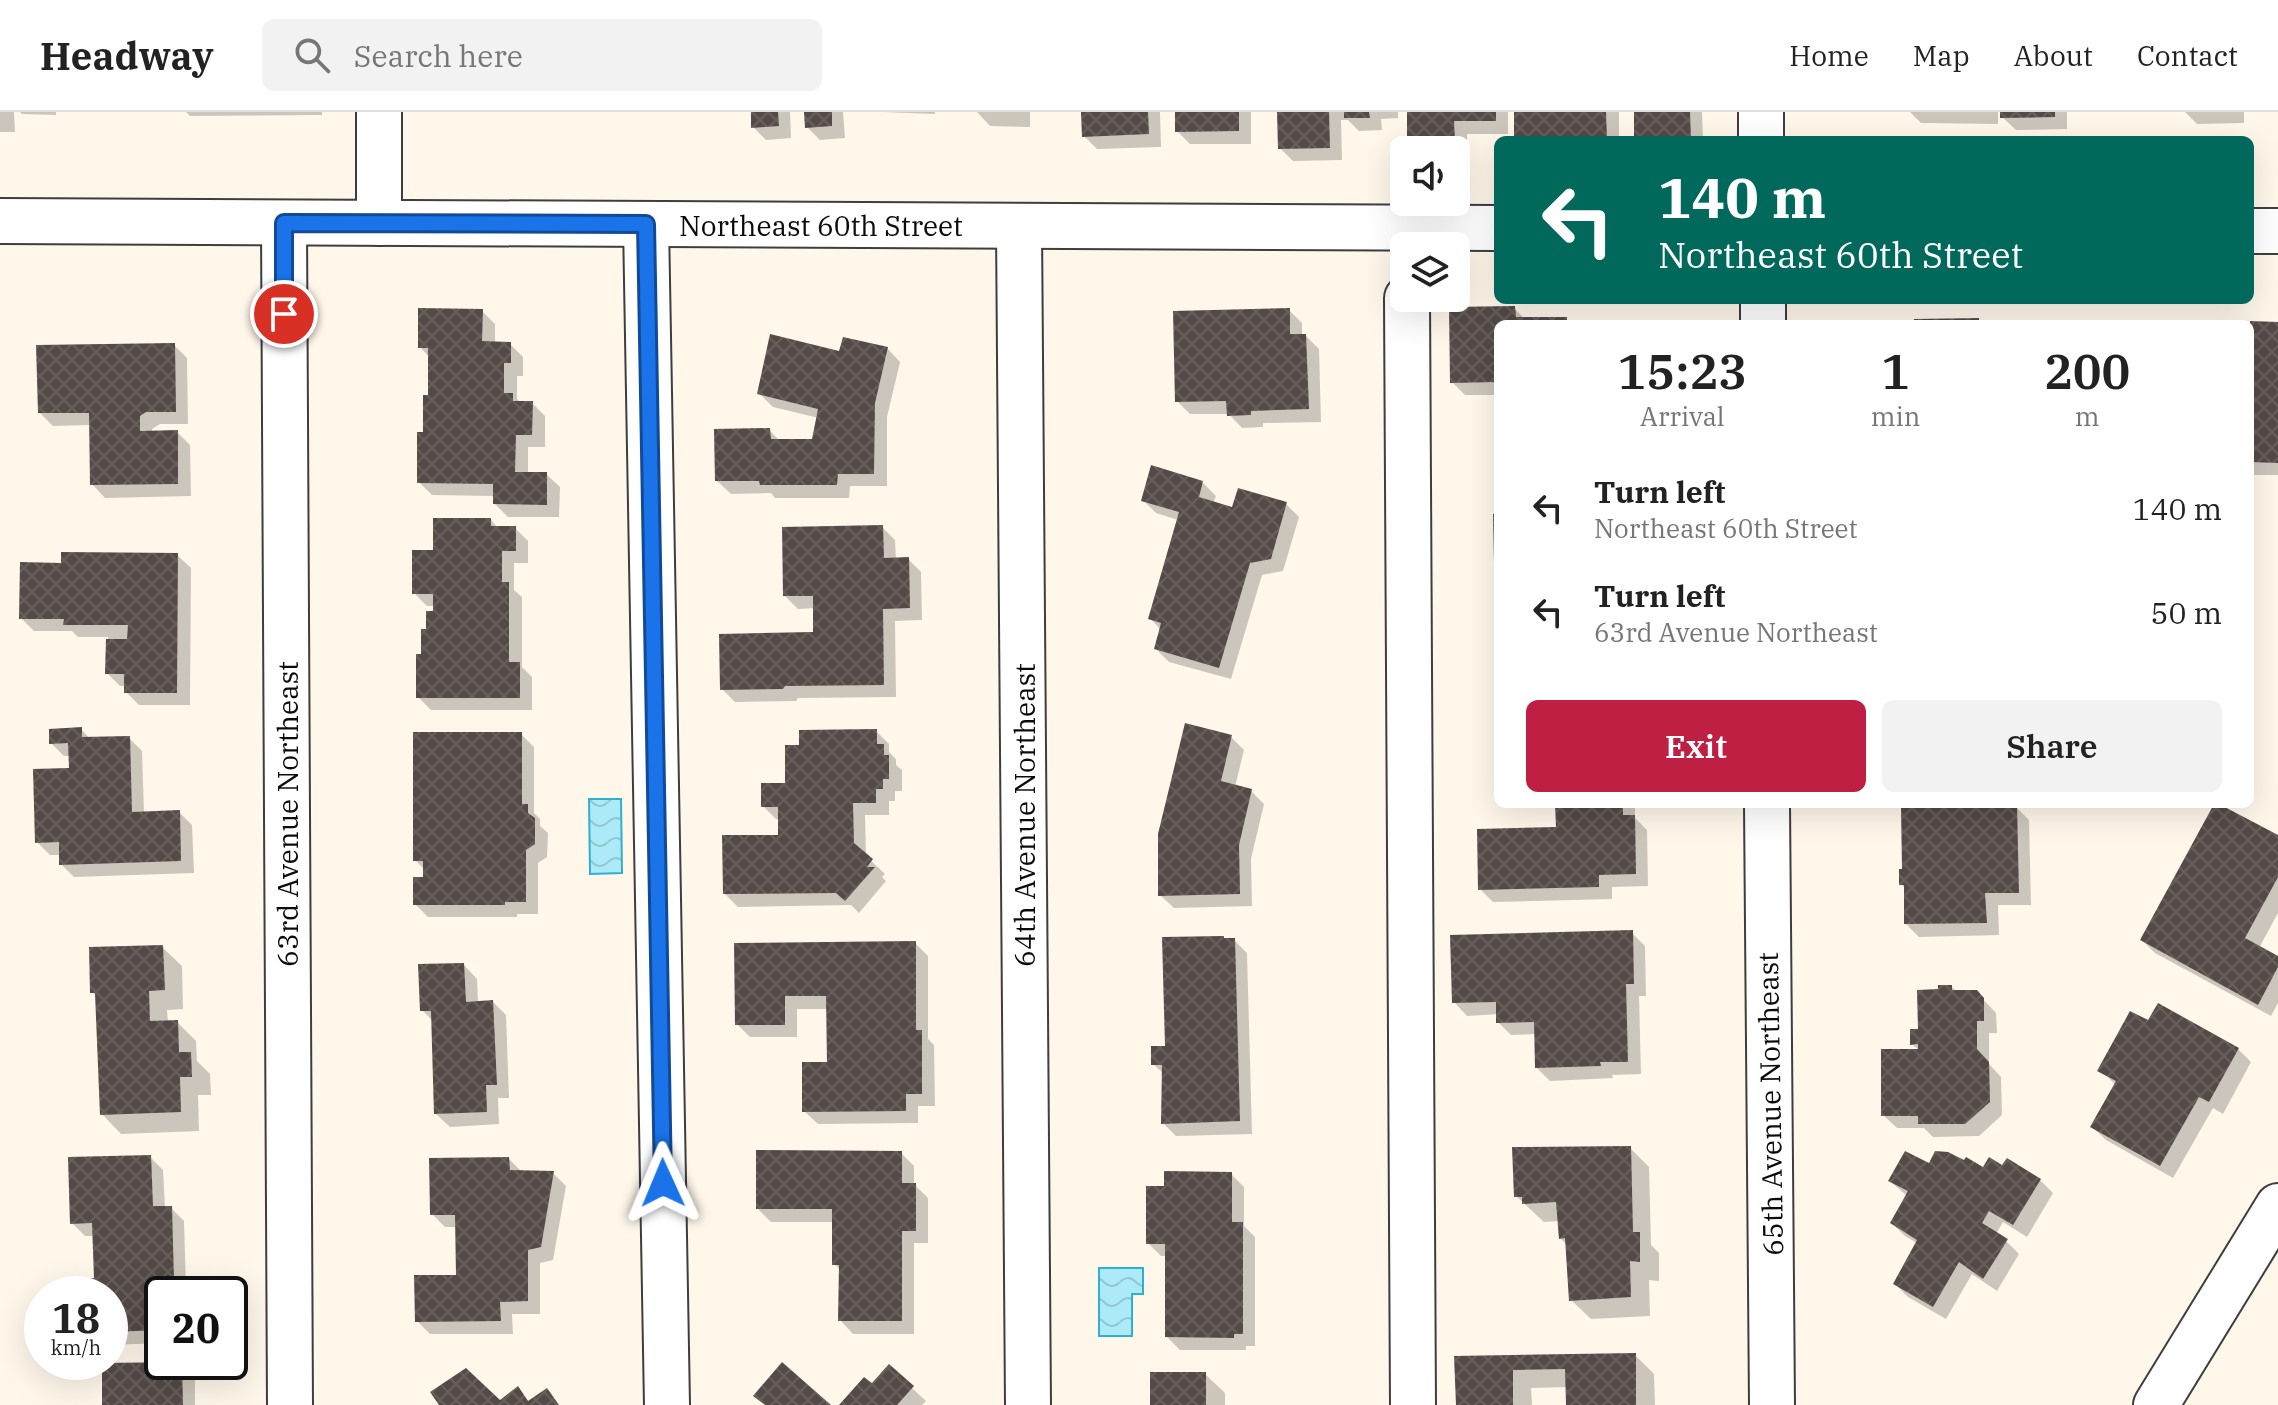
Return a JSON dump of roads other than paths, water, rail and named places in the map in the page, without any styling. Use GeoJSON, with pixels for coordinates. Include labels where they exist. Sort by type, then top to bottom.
{"type":"FeatureCollection","features":[{"type":"Feature","properties":{"kind":"street"},"geometry":{"type":"LineString","coordinates":[[379,112],[379,223]]}},
{"type":"Feature","properties":{"kind":"street"},"geometry":{"type":"LineString","coordinates":[[1761,112],[1761,136]]}},
{"type":"Feature","properties":{"kind":"street","name":"Northeast 60th Street"},"geometry":{"type":"LineString","coordinates":[[0,221],[1019,226],[1390,237]]}},
{"type":"Feature","properties":{"kind":"street","name":"63rd Avenue Northeast"},"geometry":{"type":"LineString","coordinates":[[284,223],[290,1405]]}},
{"type":"Feature","properties":{"kind":"street"},"geometry":{"type":"LineString","coordinates":[[646,224],[667,1405]]}},
{"type":"Feature","properties":{"kind":"street","name":"64th Avenue Northeast"},"geometry":{"type":"LineString","coordinates":[[1019,226],[1028,1405]]}},
{"type":"Feature","properties":{"kind":"street","name":"Northeast 60th Street"},"geometry":{"type":"LineString","coordinates":[[1457,232],[1494,228]]}},
{"type":"Feature","properties":{"kind":"street"},"geometry":{"type":"LineString","coordinates":[[2254,231],[2278,231]]}},
{"type":"Feature","properties":{"kind":"street"},"geometry":{"type":"LineString","coordinates":[[1407,312],[1413,1405]]}},
{"type":"Feature","properties":{"kind":"street","name":"65th Avenue Northeast"},"geometry":{"type":"LineString","coordinates":[[1767,808],[1772,1405]]}},
{"type":"Feature","properties":{"kind":"street"},"geometry":{"type":"LineString","coordinates":[[2156,1405],[2278,1206]]}},
{"type":"Feature","properties":{"kind":"water"},"geometry":{"type":"Polygon","coordinates":[[[589,799],[621,799],[622,873],[590,874],[589,799]]]}},
{"type":"Feature","properties":{"kind":"water"},"geometry":{"type":"Polygon","coordinates":[[[1099,1268],[1143,1268],[1143,1294],[1132,1294],[1132,1336],[1099,1336],[1099,1268]]]}}]}
